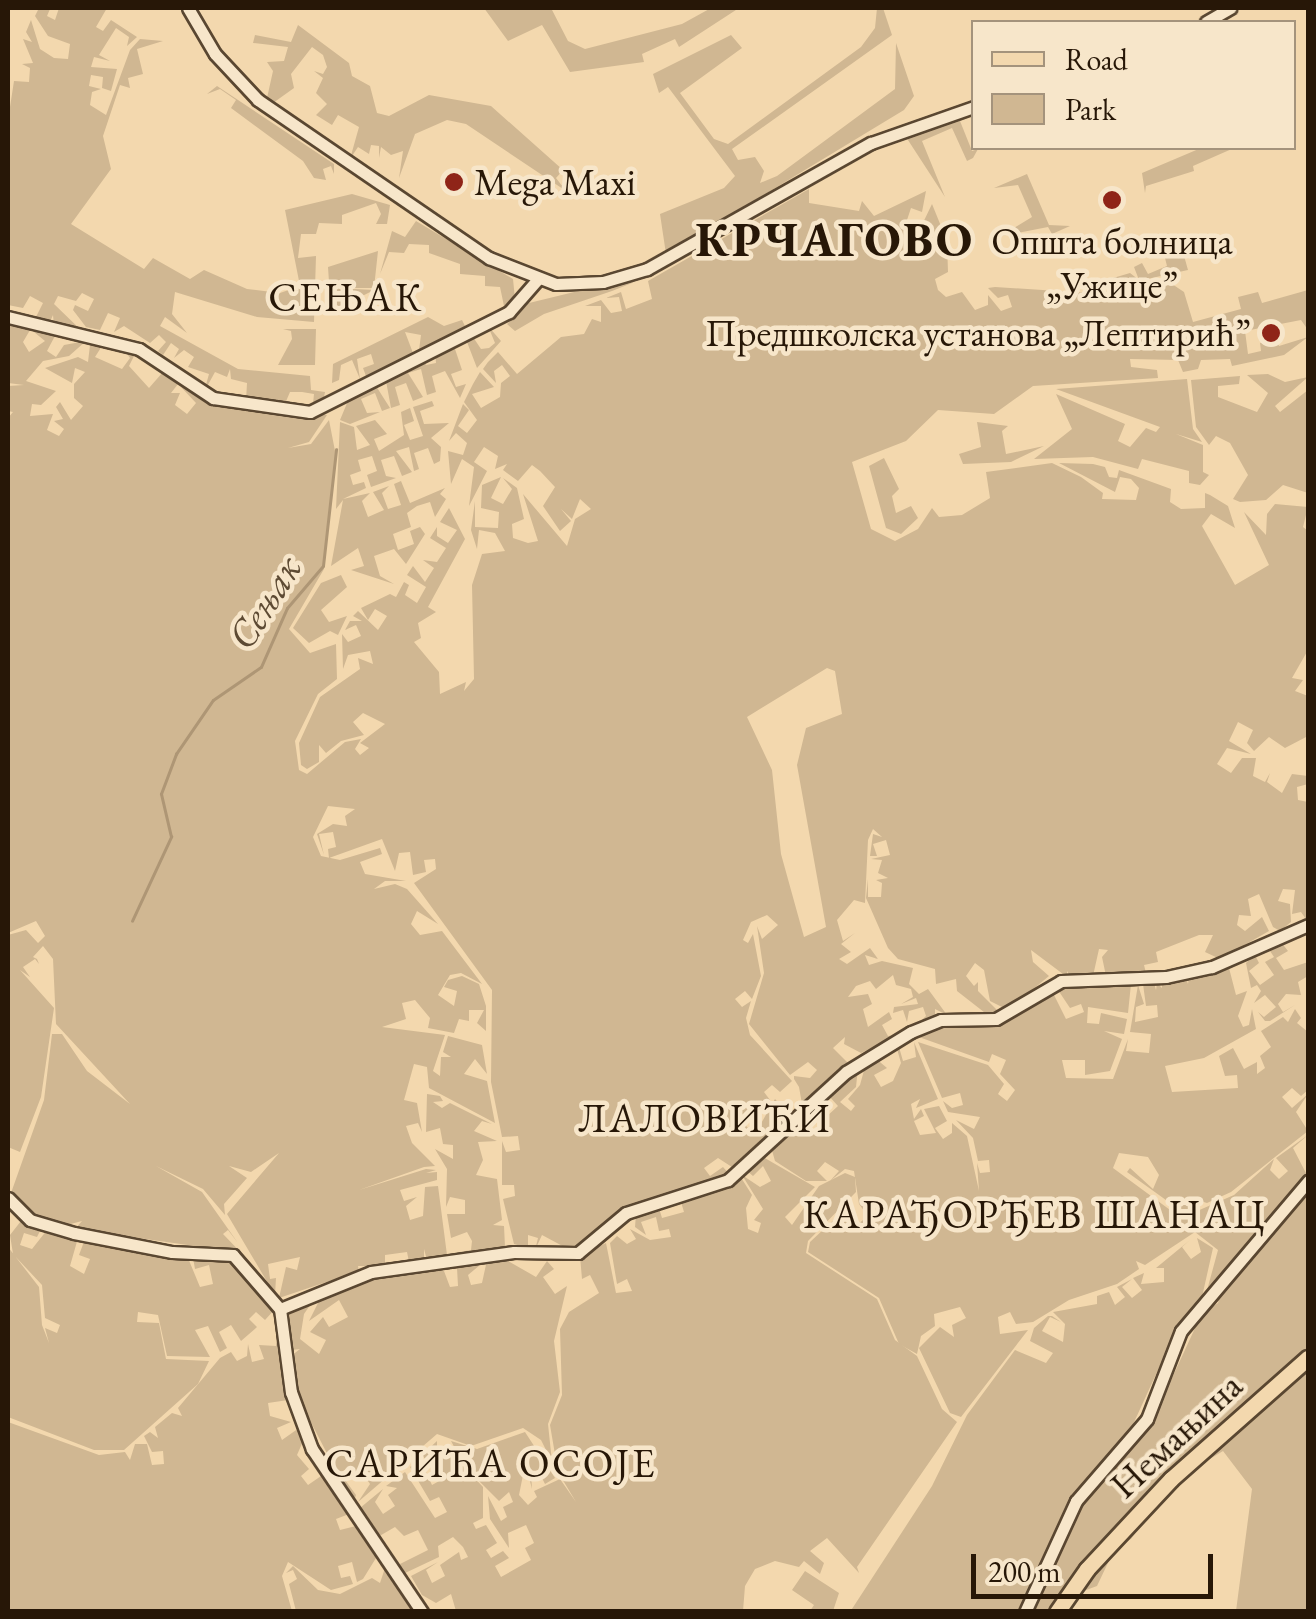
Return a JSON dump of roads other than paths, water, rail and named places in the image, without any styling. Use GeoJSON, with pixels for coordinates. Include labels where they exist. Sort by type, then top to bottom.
{"type":"FeatureCollection","features":[{"type":"Feature","properties":{"kind":"main road","name":"Немањина"},"geometry":{"type":"LineString","coordinates":[[1057,1612],[1087,1568],[1171,1479],[1308,1358]]}},
{"type":"Feature","properties":{"kind":"street"},"geometry":{"type":"LineString","coordinates":[[188,8],[215,54],[248,92],[483,254],[537,280],[584,284],[647,269],[871,143],[971,107]]}},
{"type":"Feature","properties":{"kind":"street"},"geometry":{"type":"LineString","coordinates":[[8,317],[139,349],[213,398],[310,412],[509,312],[537,280]]}},
{"type":"Feature","properties":{"kind":"street"},"geometry":{"type":"LineString","coordinates":[[280,1309],[371,1272],[514,1252],[578,1253],[626,1214],[728,1180],[846,1072],[911,1032],[942,1020],[996,1020],[1056,983],[1166,978],[1212,966],[1308,925]]}},
{"type":"Feature","properties":{"kind":"street"},"geometry":{"type":"LineString","coordinates":[[1025,1612],[1076,1501],[1147,1419],[1181,1332],[1308,1181]]}},
{"type":"Feature","properties":{"kind":"street"},"geometry":{"type":"LineString","coordinates":[[8,1198],[30,1220],[74,1233],[172,1252],[234,1255],[280,1309],[291,1392],[312,1449],[422,1612]]}},
{"type":"Feature","properties":{"kind":"waterway","name":"Сењак"},"geometry":{"type":"LineString","coordinates":[[132,921],[171,837],[161,794],[176,754],[213,700],[261,667],[287,608],[323,566],[336,450]]}},
{"type":"Feature","properties":{"kind":"place","name":"Mega Maxi"},"geometry":{"type":"Point","coordinates":[454,182]}},
{"type":"Feature","properties":{"kind":"place","name":"Општа болница „Ужице”"},"geometry":{"type":"Point","coordinates":[1112,200]}},
{"type":"Feature","properties":{"kind":"place","name":"Предшколска установа „Лептирић”"},"geometry":{"type":"Point","coordinates":[1271,333]}},
{"type":"Feature","properties":{"kind":"district","name":"КРЧАГОВО"},"geometry":{"type":"Point","coordinates":[835,240]}},
{"type":"Feature","properties":{"kind":"district","name":"СЕЊАК"},"geometry":{"type":"Point","coordinates":[346,297]}},
{"type":"Feature","properties":{"kind":"district","name":"ЛАЛОВИЋИ"},"geometry":{"type":"Point","coordinates":[705,1118]}},
{"type":"Feature","properties":{"kind":"district","name":"КАРАЂОРЂЕВ ШАНАЦ"},"geometry":{"type":"Point","coordinates":[1035,1214]}},
{"type":"Feature","properties":{"kind":"district","name":"САРИЋА ОСОЈЕ"},"geometry":{"type":"Point","coordinates":[491,1463]}}]}
